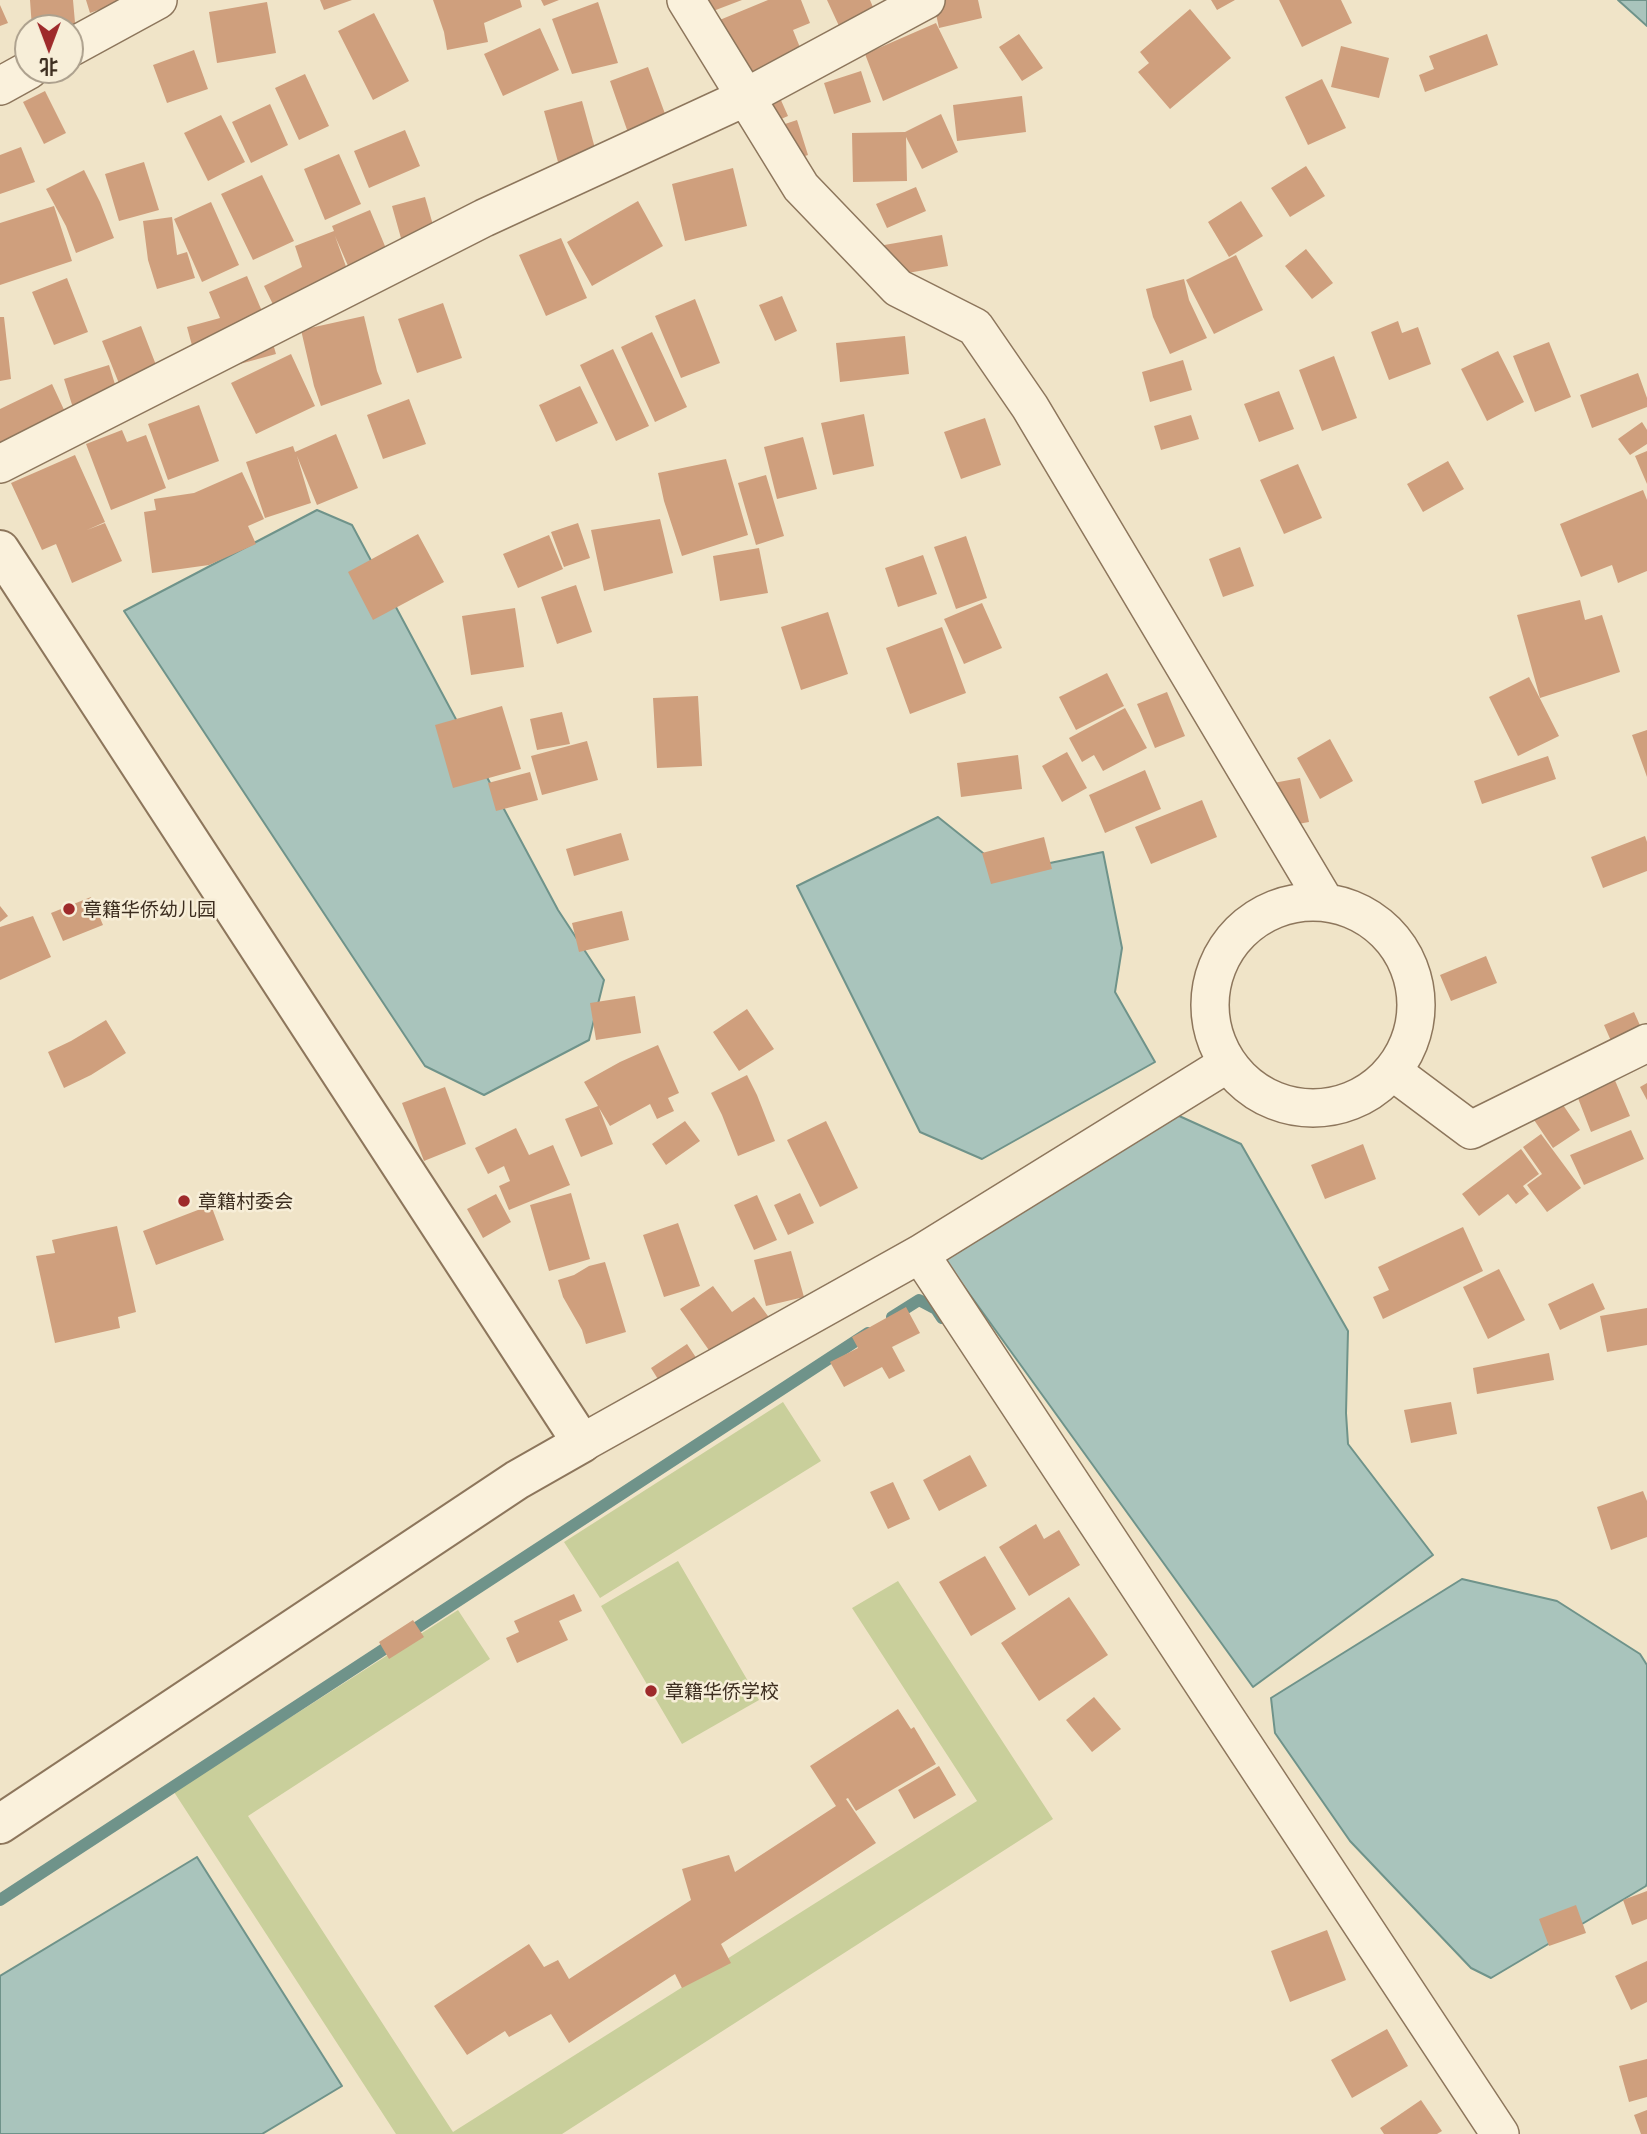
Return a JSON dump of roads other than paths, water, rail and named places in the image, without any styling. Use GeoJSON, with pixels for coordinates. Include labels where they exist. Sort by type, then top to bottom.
{"type":"FeatureCollection","features":[{"type":"Feature","properties":{"kind":"street"},"geometry":{"type":"LineString","coordinates":[[84,40],[158,0]]}},
{"type":"Feature","properties":{"kind":"street"},"geometry":{"type":"LineString","coordinates":[[686,0],[801,187],[898,288],[975,327],[1030,408],[1325,902]]}},
{"type":"Feature","properties":{"kind":"street"},"geometry":{"type":"LineString","coordinates":[[0,464],[484,218],[746,97],[926,0]]}},
{"type":"Feature","properties":{"kind":"street"},"geometry":{"type":"LineString","coordinates":[[0,550],[582,1443]]}},
{"type":"Feature","properties":{"kind":"street"},"geometry":{"type":"LineString","coordinates":[[1325,902],[1367,918],[1385,931],[1405,957],[1415,989],[1415,1022],[1404,1055],[1382,1082],[1352,1101],[1318,1109],[1283,1104],[1251,1089],[1227,1064],[1213,1032],[1209,998],[1217,965],[1235,937],[1261,916],[1292,904],[1325,902]]}},
{"type":"Feature","properties":{"kind":"street"},"geometry":{"type":"LineString","coordinates":[[1392,1071],[1471,1130],[1647,1043]]}},
{"type":"Feature","properties":{"kind":"street"},"geometry":{"type":"LineString","coordinates":[[0,1824],[516,1480],[920,1254],[1227,1064]]}},
{"type":"Feature","properties":{"kind":"street"},"geometry":{"type":"LineString","coordinates":[[920,1254],[1500,2134]]}},
{"type":"Feature","properties":{"kind":"water"},"geometry":{"type":"Polygon","coordinates":[[[1618,0],[1647,0],[1647,26],[1618,0]]]}},
{"type":"Feature","properties":{"kind":"water"},"geometry":{"type":"Polygon","coordinates":[[[317,510],[352,525],[558,910],[604,980],[589,1040],[484,1095],[425,1066],[124,611],[317,510]]]}},
{"type":"Feature","properties":{"kind":"water"},"geometry":{"type":"Polygon","coordinates":[[[938,817],[993,861],[1050,863],[1103,852],[1122,948],[1115,992],[1155,1062],[982,1159],[920,1132],[797,886],[938,817]]]}},
{"type":"Feature","properties":{"kind":"water"},"geometry":{"type":"Polygon","coordinates":[[[1177,1115],[1241,1144],[1348,1331],[1348,1444],[1433,1555],[1253,1687],[942,1256],[1177,1115]]]}},
{"type":"Feature","properties":{"kind":"water"},"geometry":{"type":"Polygon","coordinates":[[[1462,1579],[1557,1601],[1640,1654],[1647,1665],[1646,1886],[1491,1978],[1471,1968],[1350,1841],[1275,1733],[1271,1698],[1462,1579]]]}},
{"type":"Feature","properties":{"kind":"water"},"geometry":{"type":"Polygon","coordinates":[[[197,1857],[342,2086],[262,2134],[0,2134],[0,1976],[197,1857]]]}},
{"type":"Feature","properties":{"kind":"waterway"},"geometry":{"type":"LineString","coordinates":[[892,1317],[919,1300],[936,1309],[942,1318]]}},
{"type":"Feature","properties":{"kind":"waterway"},"geometry":{"type":"LineString","coordinates":[[0,1900],[868,1333]]}},
{"type":"Feature","properties":{"kind":"place","name":"章籍华侨幼儿园"},"geometry":{"type":"Point","coordinates":[69,909]}},
{"type":"Feature","properties":{"kind":"place","name":"章籍村委会"},"geometry":{"type":"Point","coordinates":[184,1201]}},
{"type":"Feature","properties":{"kind":"place","name":"章籍华侨学校"},"geometry":{"type":"Point","coordinates":[651,1691]}}]}
